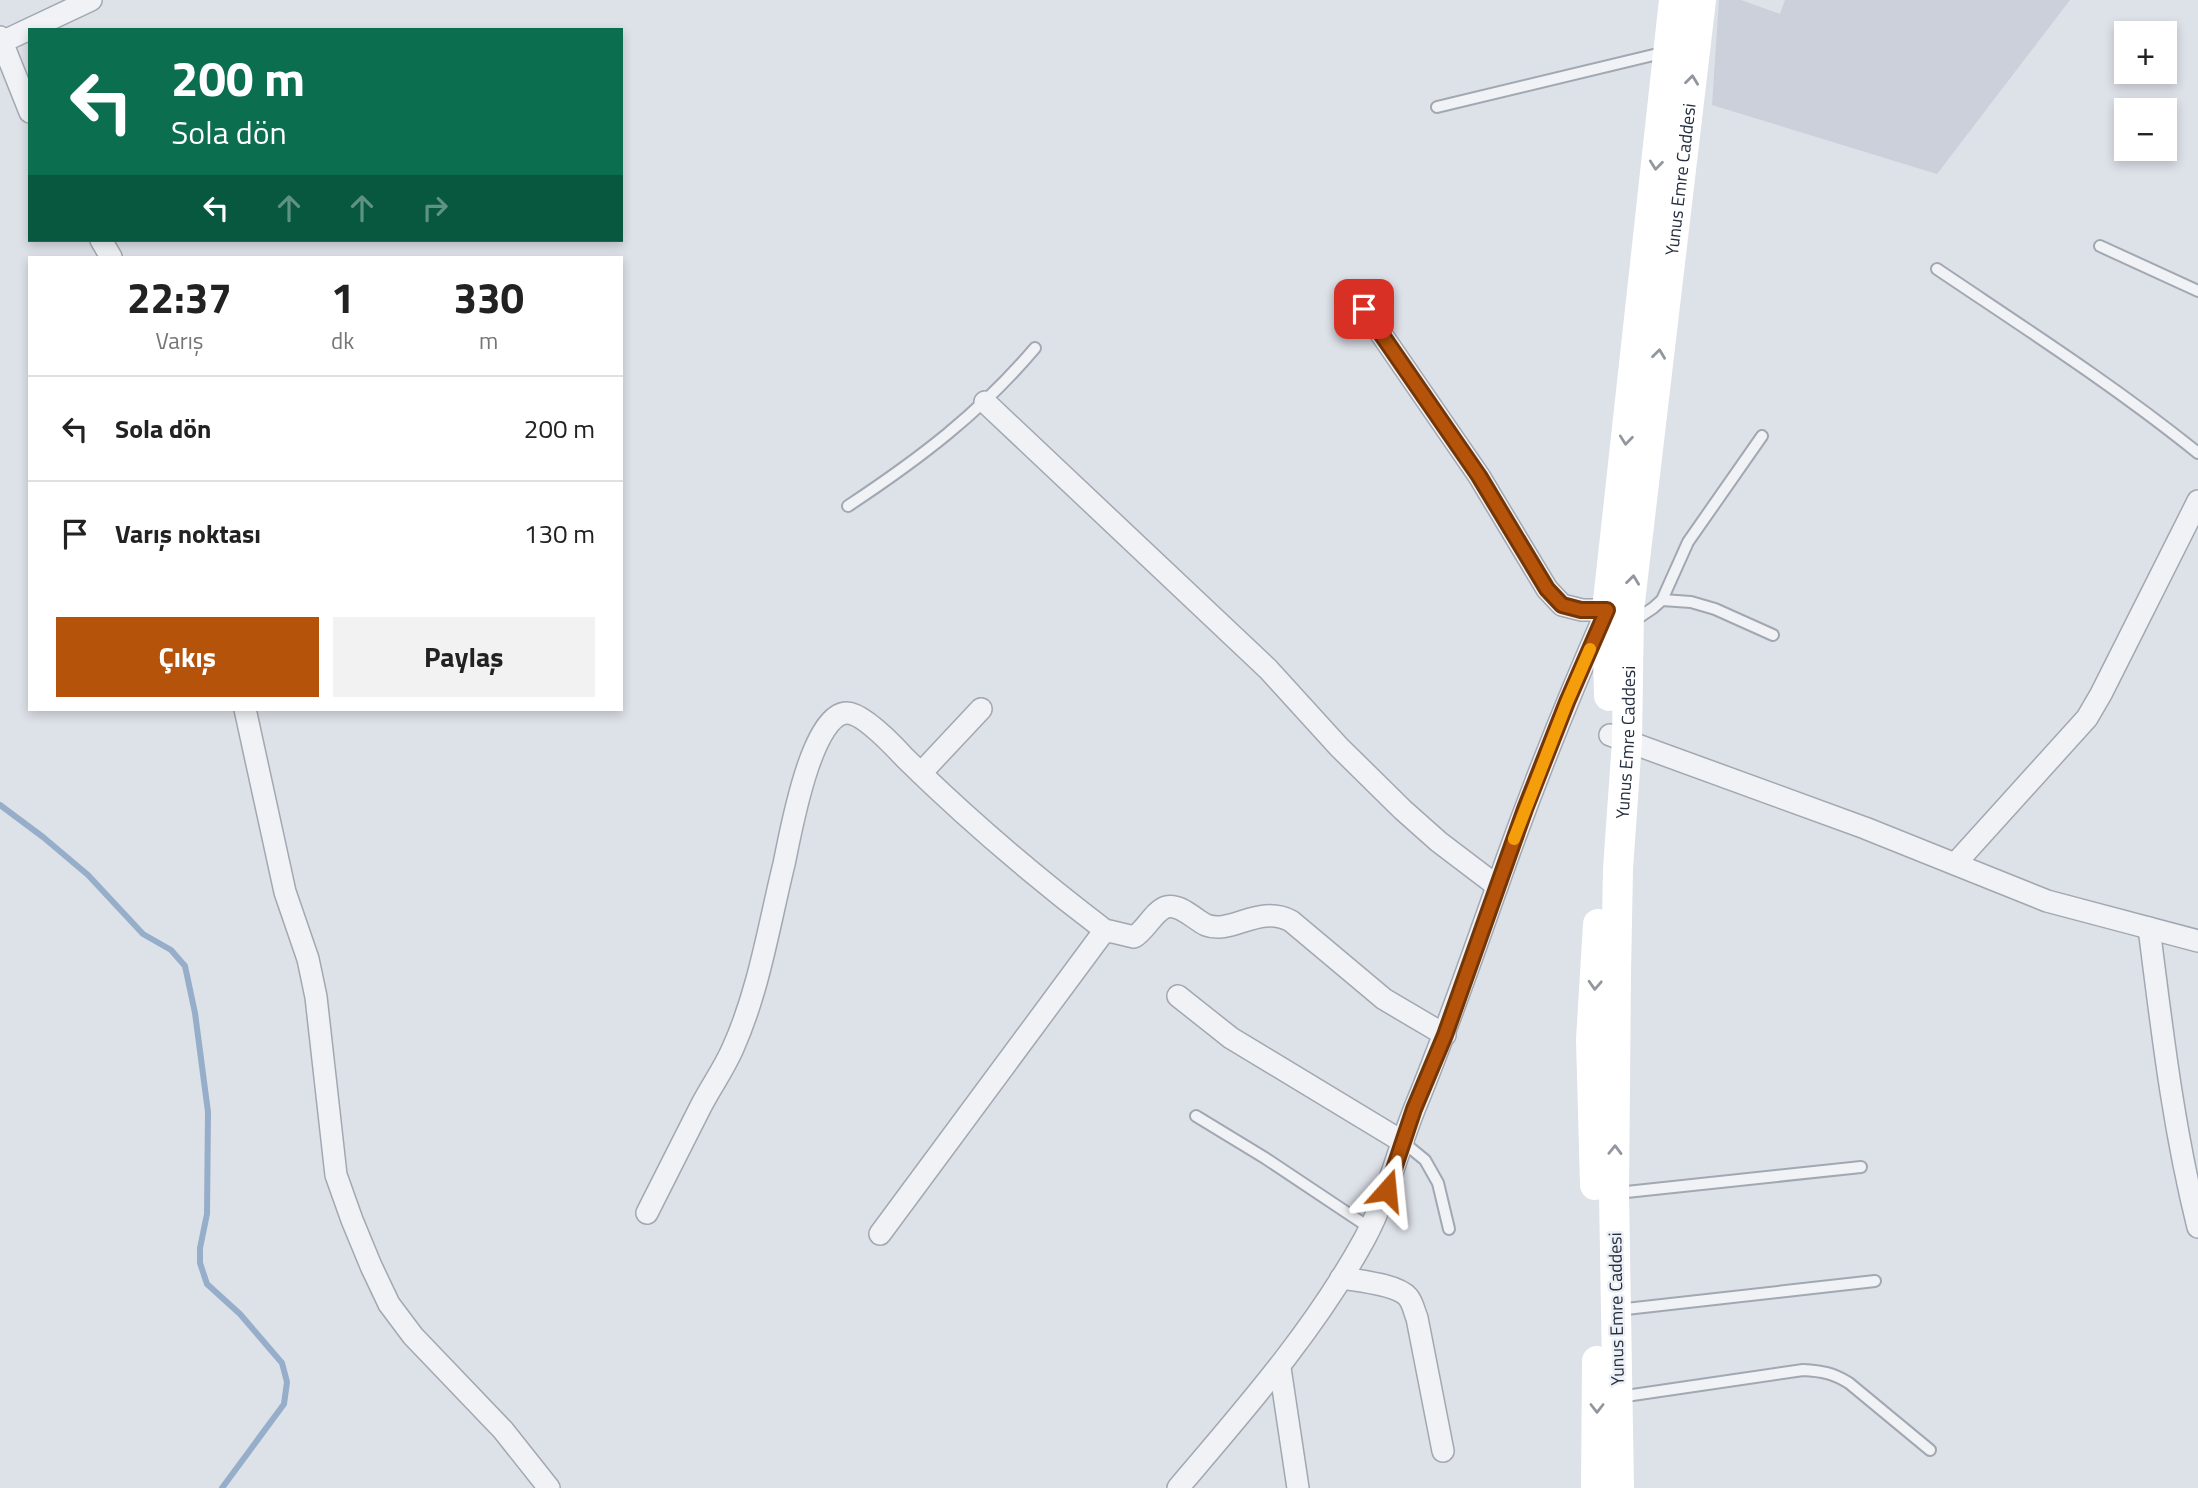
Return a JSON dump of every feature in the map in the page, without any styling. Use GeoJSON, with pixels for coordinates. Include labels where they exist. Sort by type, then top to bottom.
{"type":"FeatureCollection","features":[{"type":"Feature","properties":{"kind":"street"},"geometry":{"type":"LineString","coordinates":[[28,108],[1,39],[91,0]]}},
{"type":"Feature","properties":{"kind":"street","name":"Yunus Emre Caddesi"},"geometry":{"type":"LineString","coordinates":[[1619,1488],[1614,1194],[1618,617],[1674,0]]}},
{"type":"Feature","properties":{"kind":"street","name":"Yunus Emre Caddesi"},"geometry":{"type":"LineString","coordinates":[[1618,617],[1701,0]]}},
{"type":"Feature","properties":{"kind":"street"},"geometry":{"type":"LineString","coordinates":[[1178,1488],[1280,1368],[1341,1278],[1370,1228],[1387,1190],[1414,1109],[1445,1035],[1497,886],[1567,702],[1618,617],[1562,605],[1547,589],[1479,476],[1364,309]]}},
{"type":"Feature","properties":{"kind":"street"},"geometry":{"type":"LineString","coordinates":[[985,402],[1268,669],[1339,747],[1403,810],[1439,842],[1497,886]]}},
{"type":"Feature","properties":{"kind":"street"},"geometry":{"type":"LineString","coordinates":[[1955,864],[2087,718],[2198,501]]}},
{"type":"Feature","properties":{"kind":"street"},"geometry":{"type":"LineString","coordinates":[[921,773],[981,709]]}},
{"type":"Feature","properties":{"kind":"street"},"geometry":{"type":"LineString","coordinates":[[245,711],[285,892],[308,959],[336,1175],[352,1220],[389,1304],[413,1336],[503,1430],[549,1488]]}},
{"type":"Feature","properties":{"kind":"street"},"geometry":{"type":"LineString","coordinates":[[647,1213],[733,1049],[747,1012],[762,957],[803,783],[817,742],[825,728],[835,717],[847,713],[875,729],[1028,870],[1106,931],[1134,937],[1166,907],[1187,913],[1216,928],[1259,916],[1282,916],[1384,999],[1445,1035]]}},
{"type":"Feature","properties":{"kind":"street"},"geometry":{"type":"LineString","coordinates":[[1618,738],[1865,828],[2047,901],[2198,941]]}},
{"type":"Feature","properties":{"kind":"street","name":"Yunus Emre Caddesi"},"geometry":{"type":"LineString","coordinates":[[1596,1488],[1597,1284],[1591,1040],[1618,738]]}},
{"type":"Feature","properties":{"kind":"street"},"geometry":{"type":"LineString","coordinates":[[2150,928],[2172,1111],[2198,1227]]}},
{"type":"Feature","properties":{"kind":"street"},"geometry":{"type":"LineString","coordinates":[[880,1234],[1086,954],[1106,931]]}},
{"type":"Feature","properties":{"kind":"street"},"geometry":{"type":"LineString","coordinates":[[1178,996],[1231,1038],[1403,1142]]}},
{"type":"Feature","properties":{"kind":"street"},"geometry":{"type":"LineString","coordinates":[[1341,1278],[1396,1289],[1411,1301],[1417,1318],[1443,1451]]}},
{"type":"Feature","properties":{"kind":"street"},"geometry":{"type":"LineString","coordinates":[[1280,1368],[1298,1488]]}},
{"type":"Feature","properties":{"kind":"lane"},"geometry":{"type":"LineString","coordinates":[[1437,107],[1669,51]]}},
{"type":"Feature","properties":{"kind":"lane"},"geometry":{"type":"LineString","coordinates":[[2100,246],[2198,291]]}},
{"type":"Feature","properties":{"kind":"lane"},"geometry":{"type":"LineString","coordinates":[[1937,269],[2154,417],[2198,453]]}},
{"type":"Feature","properties":{"kind":"lane"},"geometry":{"type":"LineString","coordinates":[[848,506],[940,442],[985,402],[1035,348]]}},
{"type":"Feature","properties":{"kind":"lane"},"geometry":{"type":"LineString","coordinates":[[1618,617],[1653,608],[1662,600],[1688,542],[1762,436]]}},
{"type":"Feature","properties":{"kind":"lane"},"geometry":{"type":"LineString","coordinates":[[1662,600],[1691,602],[1773,635]]}},
{"type":"Feature","properties":{"kind":"lane"},"geometry":{"type":"LineString","coordinates":[[1196,1116],[1370,1228]]}},
{"type":"Feature","properties":{"kind":"lane"},"geometry":{"type":"LineString","coordinates":[[1403,1142],[1424,1160],[1438,1183],[1449,1229]]}},
{"type":"Feature","properties":{"kind":"lane"},"geometry":{"type":"LineString","coordinates":[[1614,1194],[1861,1167]]}},
{"type":"Feature","properties":{"kind":"lane"},"geometry":{"type":"LineString","coordinates":[[1615,1310],[1875,1280]]}},
{"type":"Feature","properties":{"kind":"lane"},"geometry":{"type":"LineString","coordinates":[[1617,1398],[1804,1370],[1826,1371],[1836,1374],[1930,1450]]}},
{"type":"Feature","properties":{"kind":"shaded area"},"geometry":{"type":"Polygon","coordinates":[[[1719,0],[1741,0],[1780,14],[1785,0],[2070,0],[1937,174],[1712,105],[1719,0]]]}},
{"type":"Feature","properties":{"kind":"waterway"},"geometry":{"type":"LineString","coordinates":[[0,805],[88,875],[143,934],[171,950],[185,966],[195,1013],[208,1112],[207,1214],[200,1248],[200,1263],[207,1284],[240,1314],[282,1363],[287,1382],[284,1404],[222,1488]]}},
{"type":"Feature","properties":{"kind":"slow traffic"},"geometry":{"type":"LineString","coordinates":[[1514,839],[1590,649]]}},
{"type":"Feature","properties":{"kind":"route"},"geometry":{"type":"LineString","coordinates":[[1364,309],[1479,476],[1547,589],[1562,605],[1581,610],[1607,610],[1525,809],[1445,1035],[1414,1109],[1387,1190]]}}]}
